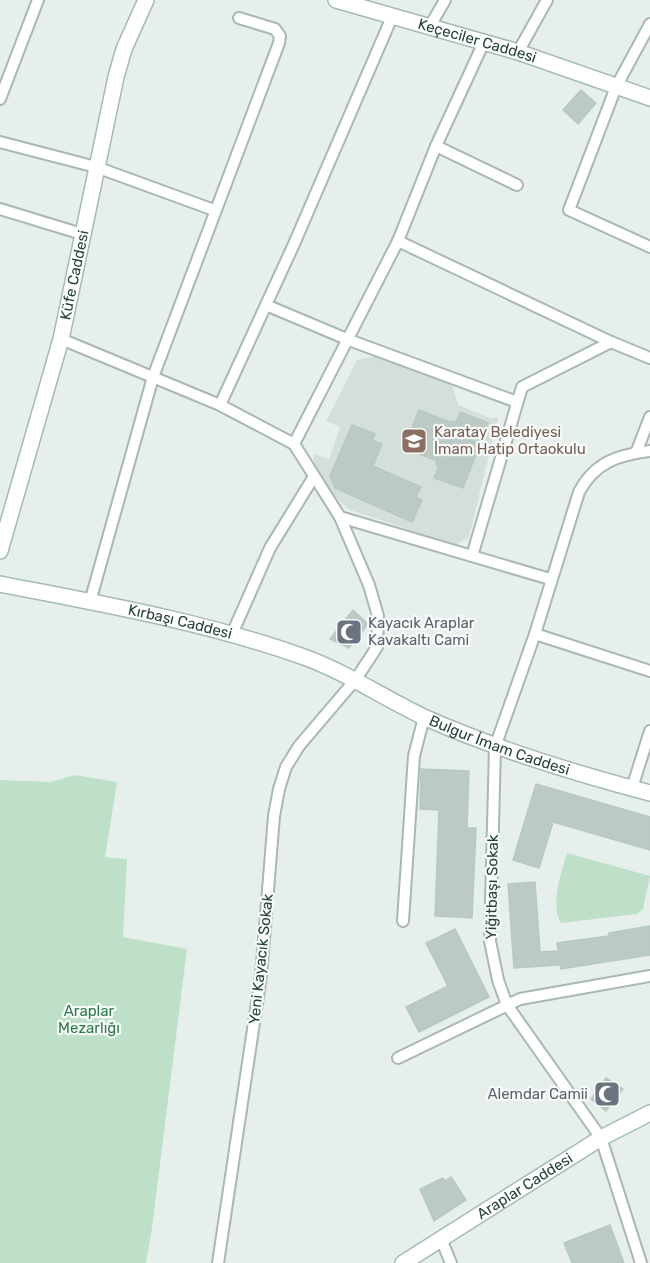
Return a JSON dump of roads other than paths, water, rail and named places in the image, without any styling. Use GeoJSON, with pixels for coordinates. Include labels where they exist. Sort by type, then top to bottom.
{"type":"FeatureCollection","features":[{"type":"Feature","properties":{"kind":"street"},"geometry":{"type":"LineString","coordinates":[[0,99],[38,0]]}},
{"type":"Feature","properties":{"kind":"street","name":"Küfe Caddesi"},"geometry":{"type":"LineString","coordinates":[[0,551],[61,339],[96,166],[124,49],[146,0]]}},
{"type":"Feature","properties":{"kind":"street"},"geometry":{"type":"LineString","coordinates":[[429,28],[445,0]]}},
{"type":"Feature","properties":{"kind":"street"},"geometry":{"type":"LineString","coordinates":[[518,52],[547,0]]}},
{"type":"Feature","properties":{"kind":"street","name":"Keçeciler Caddesi"},"geometry":{"type":"LineString","coordinates":[[346,1],[429,28],[518,52],[650,98]]}},
{"type":"Feature","properties":{"kind":"street"},"geometry":{"type":"LineString","coordinates":[[220,405],[392,17]]}},
{"type":"Feature","properties":{"kind":"street"},"geometry":{"type":"LineString","coordinates":[[90,602],[153,377],[280,36],[275,29],[239,18]]}},
{"type":"Feature","properties":{"kind":"street"},"geometry":{"type":"LineString","coordinates":[[650,24],[616,86],[569,210],[650,247]]}},
{"type":"Feature","properties":{"kind":"street"},"geometry":{"type":"LineString","coordinates":[[61,339],[220,405],[294,444],[398,241],[436,146],[484,42]]}},
{"type":"Feature","properties":{"kind":"street"},"geometry":{"type":"LineString","coordinates":[[0,142],[96,166],[214,210]]}},
{"type":"Feature","properties":{"kind":"street"},"geometry":{"type":"LineString","coordinates":[[436,146],[517,184]]}},
{"type":"Feature","properties":{"kind":"street"},"geometry":{"type":"LineString","coordinates":[[0,209],[82,234]]}},
{"type":"Feature","properties":{"kind":"street"},"geometry":{"type":"LineString","coordinates":[[398,241],[611,342],[650,358]]}},
{"type":"Feature","properties":{"kind":"street"},"geometry":{"type":"LineString","coordinates":[[266,305],[517,402]]}},
{"type":"Feature","properties":{"kind":"street"},"geometry":{"type":"LineString","coordinates":[[472,556],[522,387],[611,342]]}},
{"type":"Feature","properties":{"kind":"street"},"geometry":{"type":"LineString","coordinates":[[636,453],[650,417]]}},
{"type":"Feature","properties":{"kind":"street","name":"Yeni Kayacık Sokak"},"geometry":{"type":"LineString","coordinates":[[218,1263],[261,976],[274,816],[279,789],[286,767],[299,746],[356,680],[377,648],[378,616],[369,585],[340,517],[313,478],[294,444]]}},
{"type":"Feature","properties":{"kind":"street","name":"Yiğitbaşı Sokak"},"geometry":{"type":"LineString","coordinates":[[641,1263],[601,1138],[507,1005],[498,980],[490,941],[495,747],[535,634],[550,579],[579,492],[588,475],[621,455],[650,451]]}},
{"type":"Feature","properties":{"kind":"street"},"geometry":{"type":"LineString","coordinates":[[232,634],[270,548],[313,478]]}},
{"type":"Feature","properties":{"kind":"street"},"geometry":{"type":"LineString","coordinates":[[340,517],[550,579]]}},
{"type":"Feature","properties":{"kind":"street","name":"Kırbaşı Caddesi"},"geometry":{"type":"LineString","coordinates":[[0,584],[232,634],[305,658],[356,680]]}},
{"type":"Feature","properties":{"kind":"street"},"geometry":{"type":"LineString","coordinates":[[535,634],[650,671]]}},
{"type":"Feature","properties":{"kind":"street","name":"Bulgur İmam Caddesi"},"geometry":{"type":"LineString","coordinates":[[356,680],[424,717],[495,747],[650,793]]}},
{"type":"Feature","properties":{"kind":"street"},"geometry":{"type":"LineString","coordinates":[[404,921],[414,756],[424,717]]}},
{"type":"Feature","properties":{"kind":"street"},"geometry":{"type":"LineString","coordinates":[[632,788],[650,731]]}},
{"type":"Feature","properties":{"kind":"street"},"geometry":{"type":"LineString","coordinates":[[398,1058],[479,1021],[507,1005],[534,996],[650,976]]}},
{"type":"Feature","properties":{"kind":"street","name":"Araplar Caddesi"},"geometry":{"type":"LineString","coordinates":[[403,1263],[601,1138],[650,1113]]}},
{"type":"Feature","properties":{"kind":"street"},"geometry":{"type":"LineString","coordinates":[[441,1239],[451,1263]]}},
{"type":"Feature","properties":{"kind":"place","name":"Karatay Belediyesi İmam Hatip Ortaokulu"},"geometry":{"type":"Point","coordinates":[414,441]}},
{"type":"Feature","properties":{"kind":"place","name":"Kayacık Araplar Kavakaltı Cami"},"geometry":{"type":"Point","coordinates":[349,632]}},
{"type":"Feature","properties":{"kind":"place","name":"Alemdar Camii"},"geometry":{"type":"Point","coordinates":[607,1094]}},
{"type":"Feature","properties":{"kind":"park label","name":"Araplar Mezarlığı"},"geometry":{"type":"Point","coordinates":[89,1020]}}]}
